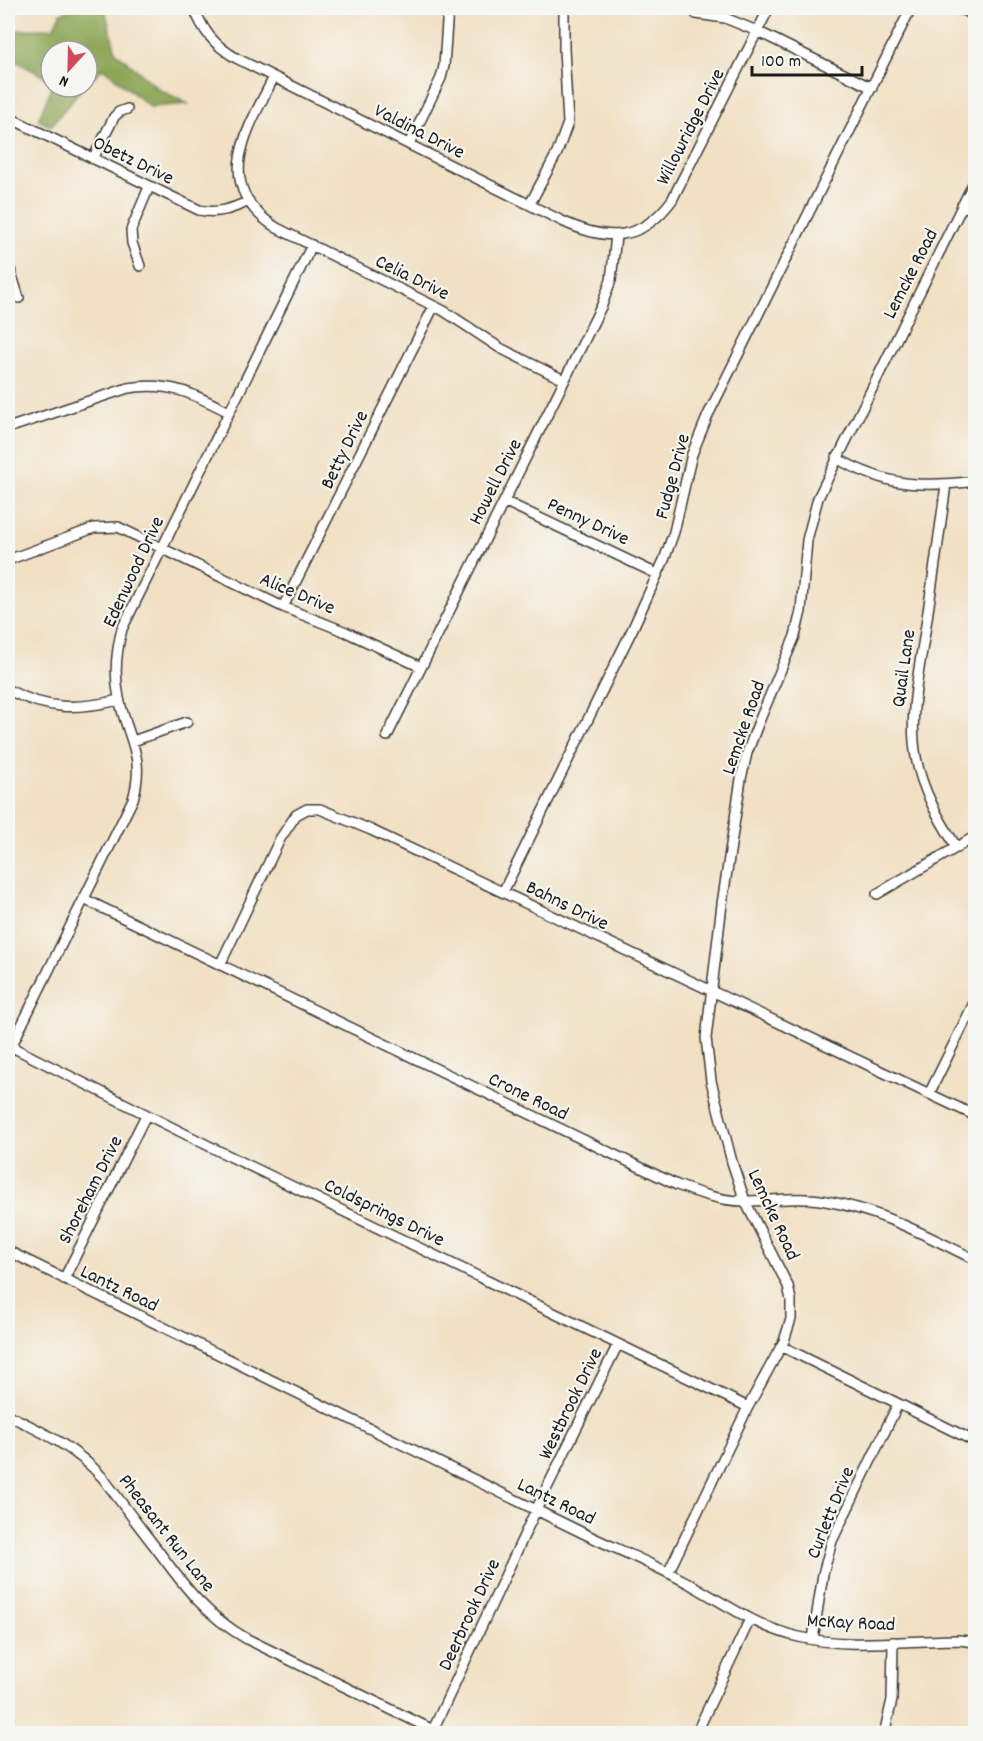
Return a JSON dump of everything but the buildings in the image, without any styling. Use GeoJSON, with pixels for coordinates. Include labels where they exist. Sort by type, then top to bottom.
{"type":"FeatureCollection","features":[{"type":"Feature","properties":{"kind":"street","name":"Valdina Drive"},"geometry":{"type":"LineString","coordinates":[[194,8],[201,25],[213,42],[236,58],[572,225],[599,234],[616,236]]}},
{"type":"Feature","properties":{"kind":"street"},"geometry":{"type":"LineString","coordinates":[[409,144],[441,78],[448,8]]}},
{"type":"Feature","properties":{"kind":"street"},"geometry":{"type":"LineString","coordinates":[[530,204],[557,153],[568,123],[564,8]]}},
{"type":"Feature","properties":{"kind":"street","name":"Willowridge Drive"},"geometry":{"type":"LineString","coordinates":[[616,236],[630,233],[649,224],[672,200],[769,8]]}},
{"type":"Feature","properties":{"kind":"street","name":"Fudge Drive"},"geometry":{"type":"LineString","coordinates":[[502,892],[657,574],[674,532],[696,442],[911,8]]}},
{"type":"Feature","properties":{"kind":"street"},"geometry":{"type":"LineString","coordinates":[[959,8],[975,16]]}},
{"type":"Feature","properties":{"kind":"street"},"geometry":{"type":"LineString","coordinates":[[696,14],[725,18],[757,31],[872,88]]}},
{"type":"Feature","properties":{"kind":"street"},"geometry":{"type":"LineString","coordinates":[[249,201],[240,176],[240,150],[246,132],[274,76]]}},
{"type":"Feature","properties":{"kind":"street"},"geometry":{"type":"LineString","coordinates":[[93,159],[114,117],[127,109]]}},
{"type":"Feature","properties":{"kind":"street","name":"Obetz Drive"},"geometry":{"type":"LineString","coordinates":[[8,117],[193,208],[206,212],[226,211],[249,201]]}},
{"type":"Feature","properties":{"kind":"street","name":"Lemcke Road"},"geometry":{"type":"LineString","coordinates":[[781,1346],[789,1326],[791,1312],[788,1286],[745,1201],[720,1117],[707,1061],[706,1038],[710,992],[732,836],[745,763],[758,724],[795,636],[801,611],[809,530],[818,498],[975,178]]}},
{"type":"Feature","properties":{"kind":"street"},"geometry":{"type":"LineString","coordinates":[[140,266],[132,243],[131,230],[149,187]]}},
{"type":"Feature","properties":{"kind":"street","name":"Celia Drive"},"geometry":{"type":"LineString","coordinates":[[249,201],[269,224],[434,306],[500,348],[564,380]]}},
{"type":"Feature","properties":{"kind":"street"},"geometry":{"type":"LineString","coordinates":[[962,206],[975,212]]}},
{"type":"Feature","properties":{"kind":"street","name":"Howell Drive"},"geometry":{"type":"LineString","coordinates":[[387,736],[609,288],[615,261],[616,236]]}},
{"type":"Feature","properties":{"kind":"street","name":"Edenwood Drive"},"geometry":{"type":"LineString","coordinates":[[9,1049],[133,798],[138,780],[133,741],[119,700],[116,676],[118,641],[122,629],[312,245]]}},
{"type":"Feature","properties":{"kind":"street"},"geometry":{"type":"LineString","coordinates":[[8,263],[19,298]]}},
{"type":"Feature","properties":{"kind":"street","name":"Betty Drive"},"geometry":{"type":"LineString","coordinates":[[283,607],[434,306]]}},
{"type":"Feature","properties":{"kind":"street"},"geometry":{"type":"LineString","coordinates":[[8,428],[128,388],[148,386],[180,390],[229,412]]}},
{"type":"Feature","properties":{"kind":"street"},"geometry":{"type":"LineString","coordinates":[[836,458],[863,472],[890,481],[916,485],[975,481]]}},
{"type":"Feature","properties":{"kind":"street","name":"Quail Lane"},"geometry":{"type":"LineString","coordinates":[[946,484],[916,693],[913,732],[916,760],[925,789],[957,848]]}},
{"type":"Feature","properties":{"kind":"street","name":"Penny Drive"},"geometry":{"type":"LineString","coordinates":[[504,501],[657,574]]}},
{"type":"Feature","properties":{"kind":"street","name":"Alice Drive"},"geometry":{"type":"LineString","coordinates":[[8,560],[100,526],[112,526],[123,529],[283,607],[346,632],[422,667]]}},
{"type":"Feature","properties":{"kind":"street"},"geometry":{"type":"LineString","coordinates":[[8,690],[33,701],[63,707],[91,706],[119,700]]}},
{"type":"Feature","properties":{"kind":"street"},"geometry":{"type":"LineString","coordinates":[[133,741],[187,722]]}},
{"type":"Feature","properties":{"kind":"street","name":"Bahns Drive"},"geometry":{"type":"LineString","coordinates":[[220,966],[280,839],[292,819],[307,809],[320,809],[502,892],[975,1116]]}},
{"type":"Feature","properties":{"kind":"street"},"geometry":{"type":"LineString","coordinates":[[877,894],[975,836]]}},
{"type":"Feature","properties":{"kind":"street","name":"Crone Road"},"geometry":{"type":"LineString","coordinates":[[84,899],[656,1177],[712,1196],[745,1201],[824,1200],[850,1205],[896,1221],[975,1260]]}},
{"type":"Feature","properties":{"kind":"street"},"geometry":{"type":"LineString","coordinates":[[929,1095],[975,999]]}},
{"type":"Feature","properties":{"kind":"street","name":"Coldsprings Drive"},"geometry":{"type":"LineString","coordinates":[[9,1049],[748,1407]]}},
{"type":"Feature","properties":{"kind":"street","name":"Shoreham Drive"},"geometry":{"type":"LineString","coordinates":[[63,1279],[146,1114]]}},
{"type":"Feature","properties":{"kind":"street","name":"Lantz Road"},"geometry":{"type":"LineString","coordinates":[[8,1251],[668,1573]]}},
{"type":"Feature","properties":{"kind":"street","name":"Westbrook Drive"},"geometry":{"type":"LineString","coordinates":[[536,1510],[618,1344]]}},
{"type":"Feature","properties":{"kind":"street"},"geometry":{"type":"LineString","coordinates":[[668,1573],[748,1407],[781,1346],[975,1442]]}},
{"type":"Feature","properties":{"kind":"street","name":"Curlett Drive"},"geometry":{"type":"LineString","coordinates":[[813,1639],[823,1574],[832,1541],[898,1404]]}},
{"type":"Feature","properties":{"kind":"street","name":"Pheasant Run Lane"},"geometry":{"type":"LineString","coordinates":[[8,1414],[66,1445],[91,1465],[191,1595],[221,1623],[247,1639],[432,1732]]}},
{"type":"Feature","properties":{"kind":"street","name":"Deerbrook Drive"},"geometry":{"type":"LineString","coordinates":[[432,1732],[536,1510]]}},
{"type":"Feature","properties":{"kind":"street","name":"McKay Road"},"geometry":{"type":"LineString","coordinates":[[668,1573],[750,1619],[784,1633],[850,1643],[938,1640],[975,1642]]}},
{"type":"Feature","properties":{"kind":"street"},"geometry":{"type":"LineString","coordinates":[[696,1734],[750,1619]]}},
{"type":"Feature","properties":{"kind":"street"},"geometry":{"type":"LineString","coordinates":[[884,1734],[892,1700],[893,1642]]}},
{"type":"Feature","properties":{"kind":"green space"},"geometry":{"type":"Polygon","coordinates":[[[73,8],[106,8],[116,52],[160,90],[188,104],[150,107],[103,68],[99,72],[99,39],[39,39],[39,74],[8,57],[8,31],[53,28],[61,13],[73,8]]]}},
{"type":"Feature","properties":{"kind":"green space"},"geometry":{"type":"Polygon","coordinates":[[[47,99],[73,99],[51,126],[38,120],[47,99]]]}}]}
